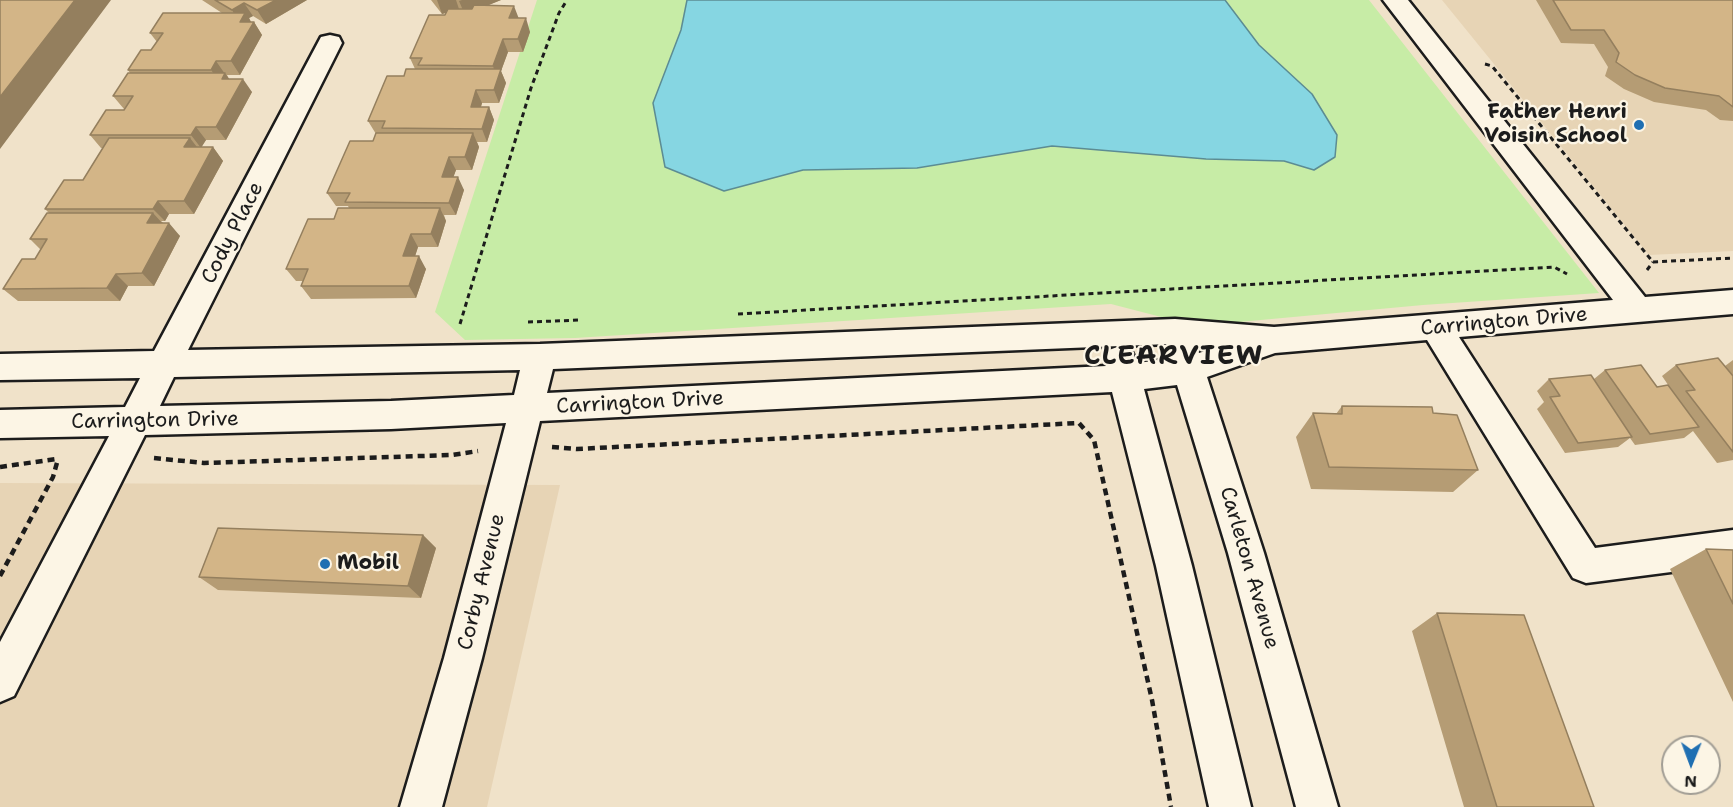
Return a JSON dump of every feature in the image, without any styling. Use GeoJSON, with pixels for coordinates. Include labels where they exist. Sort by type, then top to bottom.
{"type":"FeatureCollection","features":[{"type":"Feature","properties":{"kind":"street"},"geometry":{"type":"LineString","coordinates":[[1395,0],[1638,310]]}},
{"type":"Feature","properties":{"kind":"street","name":"Cody Place"},"geometry":{"type":"LineString","coordinates":[[0,682],[330,43]]}},
{"type":"Feature","properties":{"kind":"street","name":"Carrington Drive"},"geometry":{"type":"LineString","coordinates":[[0,368],[540,357],[1175,331],[1274,340],[1733,302]]}},
{"type":"Feature","properties":{"kind":"street"},"geometry":{"type":"LineString","coordinates":[[1436,328],[1586,566],[1733,547]]}},
{"type":"Feature","properties":{"kind":"street","name":"Carleton Avenue"},"geometry":{"type":"LineString","coordinates":[[1175,331],[1246,553],[1317,807]]}},
{"type":"Feature","properties":{"kind":"street"},"geometry":{"type":"LineString","coordinates":[[1113,334],[1174,566],[1230,807]]}},
{"type":"Feature","properties":{"kind":"street","name":"Carrington Drive"},"geometry":{"type":"LineString","coordinates":[[0,424],[135,422],[526,409],[1125,378],[1189,370],[1274,340]]}},
{"type":"Feature","properties":{"kind":"street","name":"Corby Avenue"},"geometry":{"type":"LineString","coordinates":[[421,807],[463,658],[540,357]]}},
{"type":"Feature","properties":{"kind":"path"},"geometry":{"type":"LineString","coordinates":[[460,324],[531,88],[559,12],[567,0]]}},
{"type":"Feature","properties":{"kind":"path"},"geometry":{"type":"LineString","coordinates":[[1483,63],[1492,66],[1653,262]]}},
{"type":"Feature","properties":{"kind":"path"},"geometry":{"type":"LineString","coordinates":[[1653,262],[1733,258]]}},
{"type":"Feature","properties":{"kind":"path"},"geometry":{"type":"LineString","coordinates":[[1648,270],[1653,262]]}},
{"type":"Feature","properties":{"kind":"path"},"geometry":{"type":"LineString","coordinates":[[727,314],[1554,267],[1566,274]]}},
{"type":"Feature","properties":{"kind":"path"},"geometry":{"type":"LineString","coordinates":[[518,322],[588,320]]}},
{"type":"Feature","properties":{"kind":"path"},"geometry":{"type":"LineString","coordinates":[[449,325],[472,324]]}},
{"type":"Feature","properties":{"kind":"path"},"geometry":{"type":"LineString","coordinates":[[1079,423],[1084,413]]}},
{"type":"Feature","properties":{"kind":"path"},"geometry":{"type":"LineString","coordinates":[[564,447],[577,449],[1079,423]]}},
{"type":"Feature","properties":{"kind":"path"},"geometry":{"type":"LineString","coordinates":[[1079,423],[1094,440],[1149,688],[1171,807]]}},
{"type":"Feature","properties":{"kind":"path"},"geometry":{"type":"LineString","coordinates":[[166,459],[204,463],[452,455],[467,451]]}},
{"type":"Feature","properties":{"kind":"path"},"geometry":{"type":"LineString","coordinates":[[0,467],[58,459],[53,477],[0,576]]}},
{"type":"Feature","properties":{"kind":"shaded area","name":"Father Henri Voisin School"},"geometry":{"type":"Polygon","coordinates":[[[1442,0],[1733,0],[1733,251],[1649,255],[1442,0]]]}},
{"type":"Feature","properties":{"kind":"shaded area"},"geometry":{"type":"Polygon","coordinates":[[[0,483],[560,485],[487,807],[0,807],[0,483]]]}},
{"type":"Feature","properties":{"kind":"green space"},"geometry":{"type":"Polygon","coordinates":[[[537,0],[1369,0],[1599,293],[1423,305],[1196,326],[1111,304],[575,338],[465,340],[435,312],[537,0]]]}},
{"type":"Feature","properties":{"kind":"water"},"geometry":{"type":"Polygon","coordinates":[[[687,0],[1225,0],[1259,45],[1312,94],[1337,135],[1335,157],[1314,170],[1284,161],[1206,159],[1052,146],[917,168],[803,170],[724,191],[665,167],[653,103],[681,30],[687,0]]]}},
{"type":"Feature","properties":{"kind":"building"},"geometry":{"type":"Polygon","coordinates":[[[0,0],[75,0],[0,97],[0,0]]]}},
{"type":"Feature","properties":{"kind":"building"},"geometry":{"type":"Polygon","coordinates":[[[215,0],[276,0],[257,10],[244,3],[232,10],[215,0]]]}},
{"type":"Feature","properties":{"kind":"building"},"geometry":{"type":"Polygon","coordinates":[[[1553,0],[1733,0],[1733,107],[1719,96],[1665,88],[1635,75],[1616,62],[1619,53],[1604,30],[1571,30],[1553,0]]]}},
{"type":"Feature","properties":{"kind":"building"},"geometry":{"type":"Polygon","coordinates":[[[474,5],[514,6],[509,18],[526,18],[518,39],[503,39],[493,66],[418,65],[422,58],[410,58],[429,15],[445,15],[448,9],[472,9],[474,5]]]}},
{"type":"Feature","properties":{"kind":"building"},"geometry":{"type":"Polygon","coordinates":[[[163,13],[245,13],[240,22],[254,22],[231,61],[216,61],[211,70],[128,70],[141,50],[151,50],[163,33],[150,33],[163,13]]]}},
{"type":"Feature","properties":{"kind":"building"},"geometry":{"type":"Polygon","coordinates":[[[406,69],[501,69],[494,90],[476,90],[471,107],[489,107],[482,129],[382,128],[385,121],[368,121],[387,76],[404,76],[406,69]]]}},
{"type":"Feature","properties":{"kind":"building"},"geometry":{"type":"Polygon","coordinates":[[[128,73],[225,73],[222,79],[243,79],[216,127],[196,127],[191,135],[90,135],[106,110],[124,110],[133,96],[113,96],[128,73]]]}},
{"type":"Feature","properties":{"kind":"building"},"geometry":{"type":"Polygon","coordinates":[[[376,133],[473,133],[465,157],[449,157],[442,177],[458,177],[449,203],[345,202],[350,193],[327,193],[350,141],[373,141],[376,133]]]}},
{"type":"Feature","properties":{"kind":"building"},"geometry":{"type":"Polygon","coordinates":[[[109,138],[190,138],[184,147],[213,147],[184,201],[158,201],[153,209],[45,209],[64,180],[83,180],[109,138]]]}},
{"type":"Feature","properties":{"kind":"building"},"geometry":{"type":"Polygon","coordinates":[[[338,208],[440,208],[431,234],[411,234],[403,256],[419,256],[409,286],[301,286],[308,269],[286,269],[308,219],[334,219],[338,208]]]}},
{"type":"Feature","properties":{"kind":"building"},"geometry":{"type":"Polygon","coordinates":[[[47,213],[153,213],[147,223],[169,223],[142,273],[116,274],[107,288],[3,289],[22,259],[35,259],[47,239],[30,239],[47,213]]]}},
{"type":"Feature","properties":{"kind":"building"},"geometry":{"type":"Polygon","coordinates":[[[1718,358],[1733,376],[1733,452],[1686,391],[1695,390],[1676,365],[1718,358]]]}},
{"type":"Feature","properties":{"kind":"building"},"geometry":{"type":"Polygon","coordinates":[[[1641,365],[1657,387],[1668,385],[1699,427],[1650,434],[1605,370],[1641,365]]]}},
{"type":"Feature","properties":{"kind":"building"},"geometry":{"type":"Polygon","coordinates":[[[1591,375],[1632,437],[1578,443],[1550,397],[1560,396],[1549,379],[1591,375]]]}},
{"type":"Feature","properties":{"kind":"building"},"geometry":{"type":"Polygon","coordinates":[[[1342,406],[1432,407],[1433,413],[1457,415],[1478,470],[1329,467],[1313,413],[1342,414],[1342,406]]]}},
{"type":"Feature","properties":{"kind":"building"},"geometry":{"type":"Polygon","coordinates":[[[218,528],[423,535],[408,586],[199,577],[218,528]]]}},
{"type":"Feature","properties":{"kind":"building"},"geometry":{"type":"Polygon","coordinates":[[[1706,549],[1733,550],[1733,604],[1706,549]]]}},
{"type":"Feature","properties":{"kind":"building"},"geometry":{"type":"Polygon","coordinates":[[[1437,613],[1524,615],[1594,807],[1497,807],[1437,613]]]}},
{"type":"Feature","properties":{"kind":"place","name":"Father Henri Voisin School"},"geometry":{"type":"Point","coordinates":[1639,125]}},
{"type":"Feature","properties":{"kind":"place","name":"Mobil"},"geometry":{"type":"Point","coordinates":[325,564]}},
{"type":"Feature","properties":{"kind":"district","name":"CLEARVIEW"},"geometry":{"type":"Point","coordinates":[1174,357]}}]}
